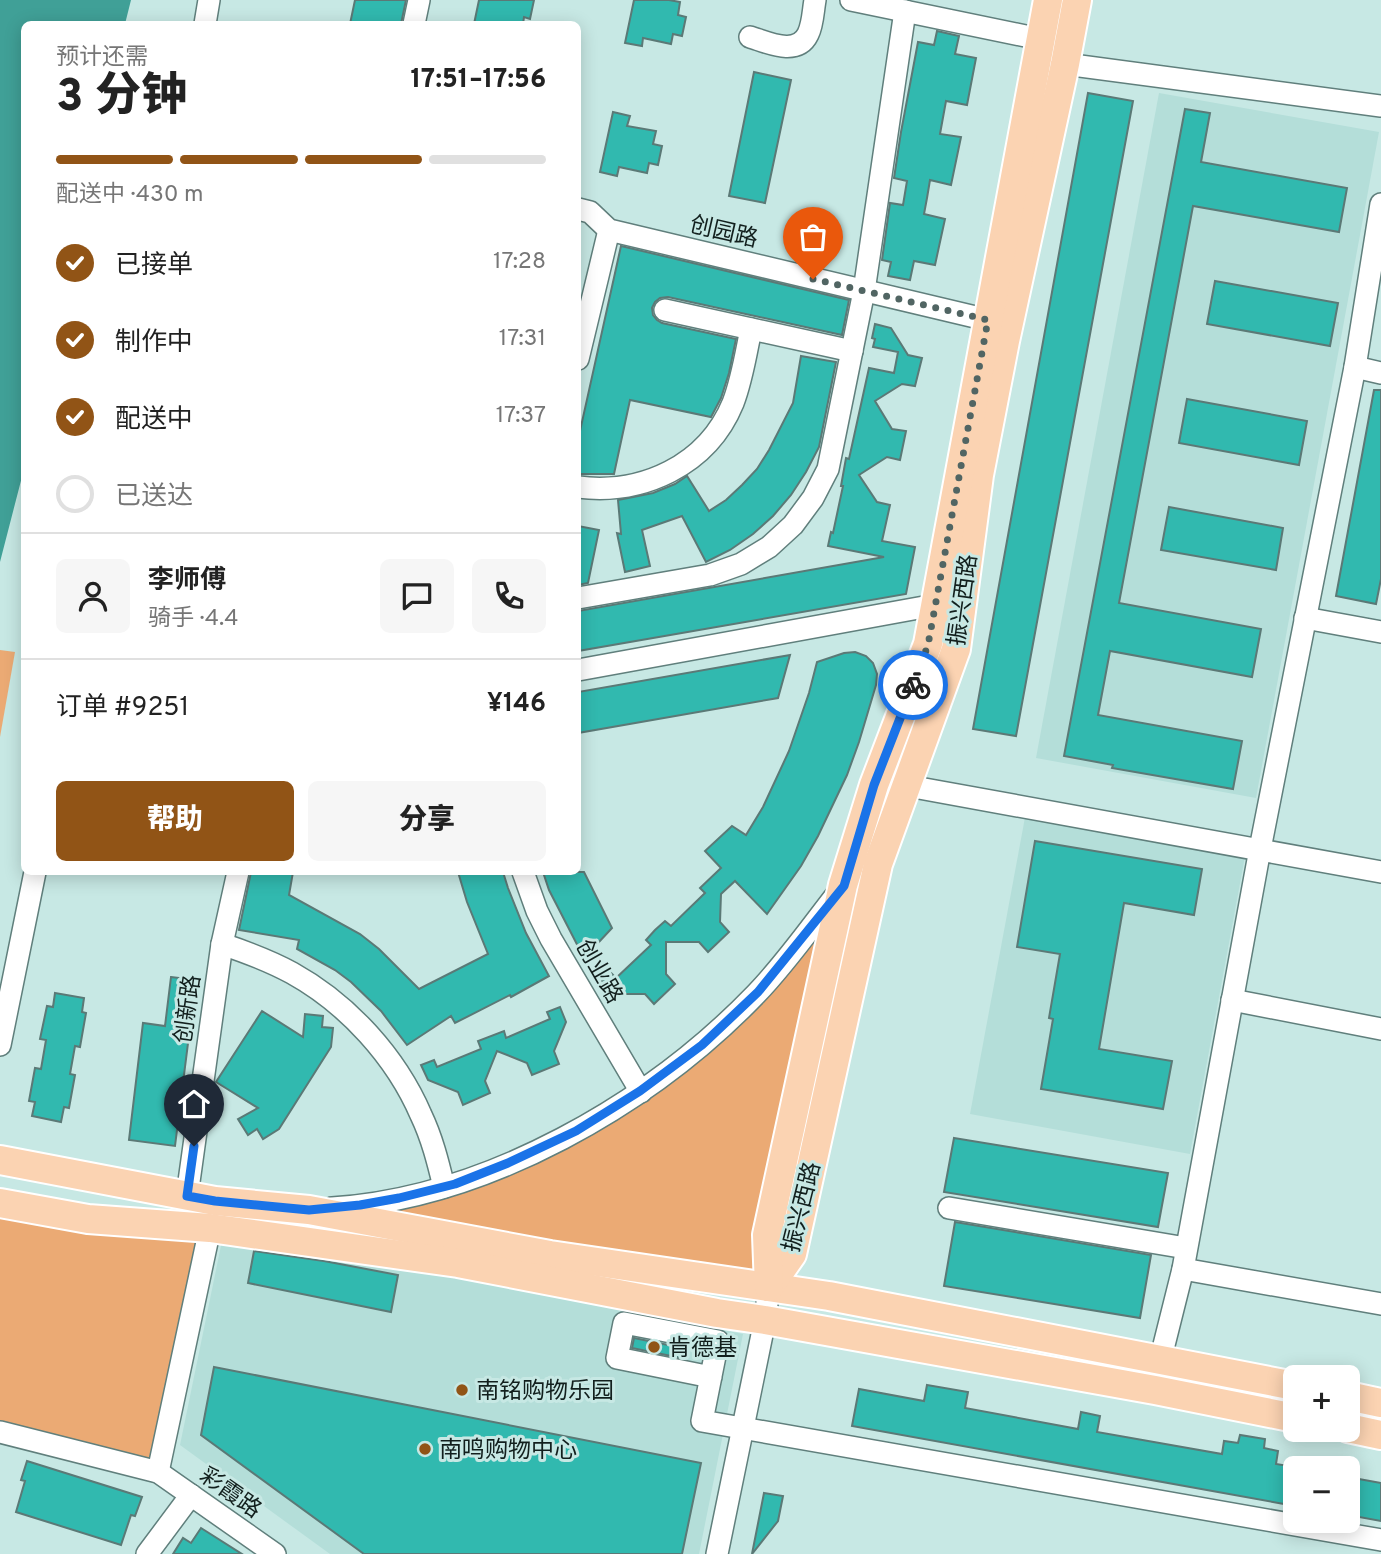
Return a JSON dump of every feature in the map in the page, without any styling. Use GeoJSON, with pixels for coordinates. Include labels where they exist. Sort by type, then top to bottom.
{"type":"FeatureCollection","features":[{"type":"Feature","properties":{"kind":"main road","name":"振兴西路"},"geometry":{"type":"LineString","coordinates":[[769,1287],[767,1236],[844,886],[874,785],[928,645],[1048,0]]}},
{"type":"Feature","properties":{"kind":"main road","name":"振兴西路"},"geometry":{"type":"LineString","coordinates":[[769,1287],[792,1254],[878,864],[957,649],[979,475],[1077,0]]}},
{"type":"Feature","properties":{"kind":"main road"},"geometry":{"type":"LineString","coordinates":[[0,1160],[215,1201],[309,1210],[550,1255],[829,1296],[1283,1384]]}},
{"type":"Feature","properties":{"kind":"main road"},"geometry":{"type":"LineString","coordinates":[[0,1203],[88,1219],[210,1228],[458,1263],[1283,1416]]}},
{"type":"Feature","properties":{"kind":"main road"},"geometry":{"type":"LineString","coordinates":[[1360,1398],[1381,1402]]}},
{"type":"Feature","properties":{"kind":"main road"},"geometry":{"type":"LineString","coordinates":[[1360,1431],[1381,1435]]}},
{"type":"Feature","properties":{"kind":"street"},"geometry":{"type":"LineString","coordinates":[[206,21],[209,0]]}},
{"type":"Feature","properties":{"kind":"street"},"geometry":{"type":"LineString","coordinates":[[415,21],[419,0]]}},
{"type":"Feature","properties":{"kind":"street"},"geometry":{"type":"LineString","coordinates":[[750,37],[787,47],[801,43],[808,34],[815,0]]}},
{"type":"Feature","properties":{"kind":"street"},"geometry":{"type":"LineString","coordinates":[[851,0],[1040,39]]}},
{"type":"Feature","properties":{"kind":"street"},"geometry":{"type":"LineString","coordinates":[[581,597],[710,575],[741,564],[769,547],[793,525],[813,498],[828,469],[864,291],[905,11]]}},
{"type":"Feature","properties":{"kind":"street"},"geometry":{"type":"LineString","coordinates":[[1065,64],[1381,106]]}},
{"type":"Feature","properties":{"kind":"street"},"geometry":{"type":"LineString","coordinates":[[1155,1390],[1184,1258],[1260,849],[1355,368],[1381,204]]}},
{"type":"Feature","properties":{"kind":"street","name":"创园路"},"geometry":{"type":"LineString","coordinates":[[581,210],[590,212],[609,230],[988,320]]}},
{"type":"Feature","properties":{"kind":"street"},"geometry":{"type":"LineString","coordinates":[[581,347],[609,230]]}},
{"type":"Feature","properties":{"kind":"street"},"geometry":{"type":"LineString","coordinates":[[665,310],[852,351]]}},
{"type":"Feature","properties":{"kind":"street"},"geometry":{"type":"LineString","coordinates":[[581,487],[610,489],[643,483],[674,469],[702,448],[715,434],[733,403],[751,329]]}},
{"type":"Feature","properties":{"kind":"street"},"geometry":{"type":"LineString","coordinates":[[1355,368],[1381,373]]}},
{"type":"Feature","properties":{"kind":"street"},"geometry":{"type":"LineString","coordinates":[[581,669],[935,605]]}},
{"type":"Feature","properties":{"kind":"street"},"geometry":{"type":"LineString","coordinates":[[1305,618],[1381,632]]}},
{"type":"Feature","properties":{"kind":"street"},"geometry":{"type":"LineString","coordinates":[[908,786],[1381,872]]}},
{"type":"Feature","properties":{"kind":"street"},"geometry":{"type":"LineString","coordinates":[[0,1045],[34,875]]}},
{"type":"Feature","properties":{"kind":"street","name":"创新路"},"geometry":{"type":"LineString","coordinates":[[187,1196],[222,944],[236,875]]}},
{"type":"Feature","properties":{"kind":"street","name":"创业路"},"geometry":{"type":"LineString","coordinates":[[524,875],[551,939],[640,1091]]}},
{"type":"Feature","properties":{"kind":"street"},"geometry":{"type":"LineString","coordinates":[[309,1210],[369,1204],[444,1187],[543,1148],[587,1124],[640,1091],[702,1045],[758,992],[844,886]]}},
{"type":"Feature","properties":{"kind":"street"},"geometry":{"type":"LineString","coordinates":[[222,944],[259,957],[293,974],[325,995],[355,1020],[403,1080],[421,1114],[435,1150],[444,1187]]}},
{"type":"Feature","properties":{"kind":"street"},"geometry":{"type":"LineString","coordinates":[[1232,1000],[1381,1030]]}},
{"type":"Feature","properties":{"kind":"street"},"geometry":{"type":"LineString","coordinates":[[949,1208],[1184,1258],[1381,1304]]}},
{"type":"Feature","properties":{"kind":"street"},"geometry":{"type":"LineString","coordinates":[[0,1432],[158,1472],[210,1228]]}},
{"type":"Feature","properties":{"kind":"street"},"geometry":{"type":"LineString","coordinates":[[716,1554],[765,1320],[769,1287]]}},
{"type":"Feature","properties":{"kind":"street"},"geometry":{"type":"LineString","coordinates":[[710,1377],[617,1359],[624,1322],[718,1341],[702,1421],[1381,1540]]}},
{"type":"Feature","properties":{"kind":"street","name":"彩霞路"},"geometry":{"type":"LineString","coordinates":[[158,1472],[275,1554]]}},
{"type":"Feature","properties":{"kind":"street"},"geometry":{"type":"LineString","coordinates":[[147,1554],[191,1496]]}},
{"type":"Feature","properties":{"kind":"shaded area"},"geometry":{"type":"Polygon","coordinates":[[[1159,93],[1379,132],[1256,798],[1036,758],[1159,93]]]}},
{"type":"Feature","properties":{"kind":"shaded area"},"geometry":{"type":"Polygon","coordinates":[[[0,650],[15,652],[0,737],[0,650]]]}},
{"type":"Feature","properties":{"kind":"shaded area"},"geometry":{"type":"Polygon","coordinates":[[[1026,812],[1246,851],[1190,1154],[970,1114],[1026,812]]]}},
{"type":"Feature","properties":{"kind":"shaded area"},"geometry":{"type":"Polygon","coordinates":[[[843,885],[764,1286],[360,1205],[474,1177],[672,1069],[843,885]]]}},
{"type":"Feature","properties":{"kind":"shaded area"},"geometry":{"type":"Polygon","coordinates":[[[0,1203],[210,1228],[158,1472],[0,1432],[0,1203]]]}},
{"type":"Feature","properties":{"kind":"shaded area","name":"南铭购物乐园"},"geometry":{"type":"Polygon","coordinates":[[[224,1231],[743,1334],[699,1554],[330,1554],[180,1445],[224,1231]]]}},
{"type":"Feature","properties":{"kind":"water"},"geometry":{"type":"Polygon","coordinates":[[[0,0],[131,0],[126,21],[21,21],[21,481],[0,562],[0,0]]]}},
{"type":"Feature","properties":{"kind":"building"},"geometry":{"type":"Polygon","coordinates":[[[355,0],[406,0],[402,21],[351,21],[355,0]]]}},
{"type":"Feature","properties":{"kind":"building"},"geometry":{"type":"Polygon","coordinates":[[[479,0],[534,0],[530,19],[524,17],[523,21],[475,21],[479,0]]]}},
{"type":"Feature","properties":{"kind":"building"},"geometry":{"type":"Polygon","coordinates":[[[634,0],[680,2],[678,15],[686,17],[682,36],[673,34],[671,44],[643,38],[642,46],[625,43],[634,0]]]}},
{"type":"Feature","properties":{"kind":"building"},"geometry":{"type":"Polygon","coordinates":[[[937,31],[959,36],[955,54],[976,58],[967,105],[946,101],[940,134],[961,137],[951,185],[930,180],[924,214],[945,219],[935,265],[914,261],[910,280],[888,276],[891,262],[882,260],[890,203],[903,205],[907,181],[894,178],[918,42],[934,45],[937,31]]]}},
{"type":"Feature","properties":{"kind":"building"},"geometry":{"type":"Polygon","coordinates":[[[754,72],[791,80],[765,203],[729,196],[754,72]]]}},
{"type":"Feature","properties":{"kind":"building"},"geometry":{"type":"Polygon","coordinates":[[[1088,93],[1133,101],[1016,736],[973,729],[1088,93]]]}},
{"type":"Feature","properties":{"kind":"building"},"geometry":{"type":"Polygon","coordinates":[[[1185,109],[1210,113],[1201,162],[1347,188],[1339,232],[1193,206],[1119,603],[1261,629],[1252,677],[1110,651],[1098,715],[1242,741],[1233,789],[1112,768],[1113,765],[1064,756],[1185,109]]]}},
{"type":"Feature","properties":{"kind":"building"},"geometry":{"type":"Polygon","coordinates":[[[613,112],[630,116],[627,126],[656,131],[653,144],[662,146],[658,165],[649,163],[647,173],[619,167],[617,176],[600,172],[613,112]]]}},
{"type":"Feature","properties":{"kind":"building"},"geometry":{"type":"Polygon","coordinates":[[[621,246],[849,300],[842,335],[668,297],[660,298],[652,308],[653,315],[662,323],[736,339],[721,398],[711,417],[630,400],[614,474],[581,474],[581,426],[621,246]]]}},
{"type":"Feature","properties":{"kind":"building"},"geometry":{"type":"Polygon","coordinates":[[[1215,281],[1338,303],[1330,346],[1207,324],[1215,281]]]}},
{"type":"Feature","properties":{"kind":"building"},"geometry":{"type":"Polygon","coordinates":[[[875,324],[891,328],[908,355],[922,358],[915,386],[902,384],[875,401],[892,429],[906,431],[900,460],[887,457],[859,475],[877,502],[890,505],[882,541],[915,547],[906,594],[581,650],[581,610],[884,557],[828,546],[843,486],[846,458],[849,459],[869,368],[894,373],[898,352],[873,347],[875,339],[872,338],[875,324]]]}},
{"type":"Feature","properties":{"kind":"building"},"geometry":{"type":"Polygon","coordinates":[[[801,356],[836,362],[819,447],[791,495],[753,534],[706,562],[682,516],[642,530],[650,566],[625,572],[617,533],[621,534],[618,500],[653,493],[687,476],[709,511],[726,500],[757,469],[769,450],[793,403],[801,356]]]}},
{"type":"Feature","properties":{"kind":"building"},"geometry":{"type":"Polygon","coordinates":[[[1374,390],[1381,390],[1381,579],[1376,604],[1336,596],[1374,390]]]}},
{"type":"Feature","properties":{"kind":"building"},"geometry":{"type":"Polygon","coordinates":[[[1187,399],[1307,421],[1299,465],[1179,443],[1187,399]]]}},
{"type":"Feature","properties":{"kind":"building"},"geometry":{"type":"Polygon","coordinates":[[[1169,507],[1283,528],[1276,570],[1161,550],[1169,507]]]}},
{"type":"Feature","properties":{"kind":"building"},"geometry":{"type":"Polygon","coordinates":[[[581,527],[599,530],[588,583],[581,584],[581,527]]]}},
{"type":"Feature","properties":{"kind":"building"},"geometry":{"type":"Polygon","coordinates":[[[855,652],[866,656],[873,663],[877,674],[859,742],[847,775],[818,836],[801,866],[767,914],[735,881],[721,894],[720,922],[729,932],[708,952],[699,942],[666,942],[666,974],[675,984],[654,1004],[645,994],[612,994],[601,982],[611,973],[616,978],[651,945],[646,940],[655,930],[665,921],[671,926],[705,893],[700,888],[721,868],[705,851],[732,826],[746,835],[763,807],[789,751],[817,662],[855,652]]]}},
{"type":"Feature","properties":{"kind":"building"},"geometry":{"type":"Polygon","coordinates":[[[790,655],[778,698],[581,732],[581,691],[790,655]]]}},
{"type":"Feature","properties":{"kind":"building"},"geometry":{"type":"Polygon","coordinates":[[[1035,841],[1202,869],[1194,915],[1124,903],[1099,1049],[1172,1061],[1163,1109],[1041,1089],[1053,1019],[1049,1018],[1060,954],[1017,947],[1035,841]]]}},
{"type":"Feature","properties":{"kind":"building"},"geometry":{"type":"Polygon","coordinates":[[[581,872],[584,872],[612,928],[584,958],[544,875],[581,875],[581,872]]]}},
{"type":"Feature","properties":{"kind":"building"},"geometry":{"type":"Polygon","coordinates":[[[250,875],[292,875],[289,895],[360,934],[419,989],[488,954],[459,875],[504,875],[526,933],[549,976],[455,1023],[451,1016],[407,1045],[381,1011],[351,982],[297,949],[299,940],[239,930],[250,875]]]}},
{"type":"Feature","properties":{"kind":"building"},"geometry":{"type":"Polygon","coordinates":[[[171,977],[196,980],[175,1146],[129,1140],[143,1023],[165,1026],[171,977]]]}},
{"type":"Feature","properties":{"kind":"building"},"geometry":{"type":"Polygon","coordinates":[[[55,993],[84,998],[82,1012],[86,1013],[80,1047],[75,1046],[70,1074],[75,1075],[69,1108],[64,1107],[61,1122],[32,1116],[35,1102],[29,1101],[35,1068],[41,1069],[46,1040],[40,1039],[47,1006],[53,1007],[55,993]]]}},
{"type":"Feature","properties":{"kind":"building"},"geometry":{"type":"Polygon","coordinates":[[[560,1007],[566,1022],[554,1051],[559,1064],[532,1075],[527,1063],[497,1051],[485,1081],[490,1093],[463,1105],[458,1092],[428,1080],[421,1065],[434,1060],[437,1067],[481,1049],[478,1041],[504,1031],[506,1038],[550,1019],[547,1012],[560,1007]]]}},
{"type":"Feature","properties":{"kind":"building"},"geometry":{"type":"Polygon","coordinates":[[[262,1011],[303,1037],[305,1014],[323,1016],[322,1027],[333,1028],[331,1047],[279,1129],[263,1139],[257,1129],[248,1135],[238,1119],[258,1108],[216,1082],[262,1011]]]}},
{"type":"Feature","properties":{"kind":"building"},"geometry":{"type":"Polygon","coordinates":[[[954,1138],[1168,1173],[1158,1227],[944,1192],[954,1138]]]}},
{"type":"Feature","properties":{"kind":"building"},"geometry":{"type":"Polygon","coordinates":[[[955,1222],[1151,1255],[1140,1318],[944,1286],[955,1222]]]}},
{"type":"Feature","properties":{"kind":"building"},"geometry":{"type":"Polygon","coordinates":[[[254,1251],[398,1275],[391,1312],[248,1283],[254,1251]]]}},
{"type":"Feature","properties":{"kind":"building"},"geometry":{"type":"Polygon","coordinates":[[[634,1338],[683,1348],[681,1358],[632,1348],[634,1338]]]}},
{"type":"Feature","properties":{"kind":"building","name":"南鸣购物中心"},"geometry":{"type":"Polygon","coordinates":[[[214,1367],[701,1463],[682,1554],[364,1554],[201,1435],[214,1367]]]}},
{"type":"Feature","properties":{"kind":"building"},"geometry":{"type":"Polygon","coordinates":[[[927,1385],[968,1392],[965,1408],[1078,1429],[1081,1412],[1100,1416],[1097,1432],[1222,1454],[1224,1441],[1238,1443],[1240,1435],[1265,1439],[1264,1448],[1278,1451],[1276,1464],[1283,1465],[1283,1504],[852,1426],[859,1389],[924,1401],[927,1385]]]}},
{"type":"Feature","properties":{"kind":"building"},"geometry":{"type":"Polygon","coordinates":[[[27,1461],[142,1497],[135,1516],[131,1515],[121,1545],[16,1512],[25,1481],[21,1480],[27,1461]]]}},
{"type":"Feature","properties":{"kind":"building"},"geometry":{"type":"Polygon","coordinates":[[[1360,1479],[1381,1483],[1381,1521],[1360,1517],[1360,1479]]]}},
{"type":"Feature","properties":{"kind":"building"},"geometry":{"type":"Polygon","coordinates":[[[764,1493],[783,1496],[778,1521],[752,1554],[764,1493]]]}},
{"type":"Feature","properties":{"kind":"building"},"geometry":{"type":"Polygon","coordinates":[[[201,1528],[242,1554],[173,1554],[183,1538],[191,1543],[201,1528]]]}},
{"type":"Feature","properties":{"kind":"way so far"},"geometry":{"type":"LineString","coordinates":[[813,279],[988,320],[928,645],[913,685]]}},
{"type":"Feature","properties":{"kind":"place","name":"肯德基"},"geometry":{"type":"Point","coordinates":[654,1347]}},
{"type":"Feature","properties":{"kind":"place","name":"南铭购物乐园"},"geometry":{"type":"Point","coordinates":[462,1390]}},
{"type":"Feature","properties":{"kind":"place","name":"南鸣购物中心"},"geometry":{"type":"Point","coordinates":[425,1449]}},
{"type":"Feature","properties":{"kind":"route"},"geometry":{"type":"LineString","coordinates":[[194,1146],[187,1196],[309,1210],[339,1208],[399,1198],[482,1174],[559,1140],[609,1112],[672,1069],[731,1019],[758,992],[844,886],[874,785],[913,685]]}}]}
